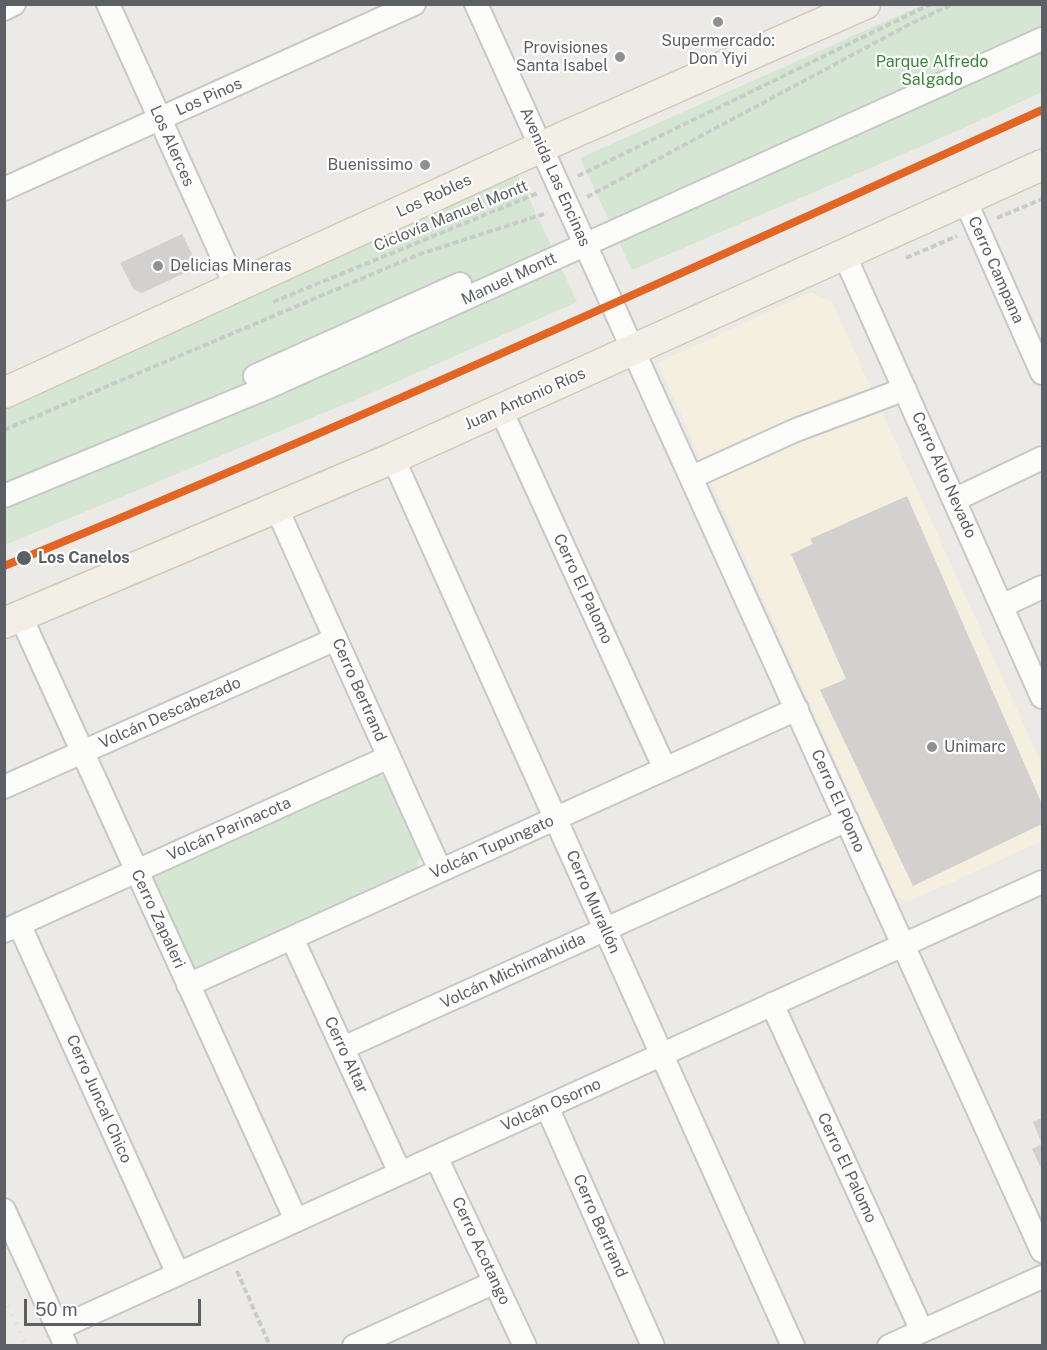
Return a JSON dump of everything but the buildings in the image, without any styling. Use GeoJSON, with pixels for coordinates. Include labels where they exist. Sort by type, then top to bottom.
{"type":"FeatureCollection","features":[{"type":"Feature","properties":{"kind":"main road","name":"Los Robles"},"geometry":{"type":"LineString","coordinates":[[4,393],[852,7]]}},
{"type":"Feature","properties":{"kind":"main road","name":"Juan Antonio Ríos"},"geometry":{"type":"LineString","coordinates":[[13,620],[393,458],[1042,165]]}},
{"type":"Feature","properties":{"kind":"street"},"geometry":{"type":"LineString","coordinates":[[4,9],[14,4]]}},
{"type":"Feature","properties":{"kind":"street","name":"Los Alerces"},"geometry":{"type":"LineString","coordinates":[[108,4],[236,287]]}},
{"type":"Feature","properties":{"kind":"street","name":"Los Pinos"},"geometry":{"type":"LineString","coordinates":[[4,189],[414,4]]}},
{"type":"Feature","properties":{"kind":"street","name":"Avenida Las Encinas"},"geometry":{"type":"LineString","coordinates":[[476,4],[634,350]]}},
{"type":"Feature","properties":{"kind":"street","name":"Manuel Montt"},"geometry":{"type":"LineString","coordinates":[[4,496],[271,386],[1042,24]]}},
{"type":"Feature","properties":{"kind":"street","name":"Manuel Montt"},"geometry":{"type":"LineString","coordinates":[[4,480],[195,402],[582,238],[1042,39]]}},
{"type":"Feature","properties":{"kind":"street","name":"Cerro Campana"},"geometry":{"type":"LineString","coordinates":[[965,200],[1042,373]]}},
{"type":"Feature","properties":{"kind":"street","name":"Cerro Alto Nevado"},"geometry":{"type":"LineString","coordinates":[[844,254],[1042,697]]}},
{"type":"Feature","properties":{"kind":"street","name":"Cerro El Plomo"},"geometry":{"type":"LineString","coordinates":[[634,350],[1042,1251]]}},
{"type":"Feature","properties":{"kind":"street"},"geometry":{"type":"LineString","coordinates":[[692,477],[796,430],[905,389]]}},
{"type":"Feature","properties":{"kind":"street","name":"Cerro El Palomo"},"geometry":{"type":"LineString","coordinates":[[501,410],[665,769]]}},
{"type":"Feature","properties":{"kind":"street","name":"Cerro Murallón"},"geometry":{"type":"LineString","coordinates":[[393,458],[793,1346]]}},
{"type":"Feature","properties":{"kind":"street"},"geometry":{"type":"LineString","coordinates":[[954,500],[1042,459]]}},
{"type":"Feature","properties":{"kind":"street","name":"Cerro Bertrand"},"geometry":{"type":"LineString","coordinates":[[277,509],[440,870]]}},
{"type":"Feature","properties":{"kind":"street"},"geometry":{"type":"LineString","coordinates":[[1002,606],[1042,587]]}},
{"type":"Feature","properties":{"kind":"street","name":"Cerro Zapaleri"},"geometry":{"type":"LineString","coordinates":[[13,620],[82,753],[296,1220]]}},
{"type":"Feature","properties":{"kind":"street","name":"Volcán Descabezado"},"geometry":{"type":"LineString","coordinates":[[4,787],[336,639]]}},
{"type":"Feature","properties":{"kind":"street","name":"Volcán Tupungato"},"geometry":{"type":"LineString","coordinates":[[188,985],[797,709]]}},
{"type":"Feature","properties":{"kind":"street","name":"Volcán Parinacota"},"geometry":{"type":"LineString","coordinates":[[12,928],[389,757]]}},
{"type":"Feature","properties":{"kind":"street","name":"Volcán Michimahuida"},"geometry":{"type":"LineString","coordinates":[[343,1048],[847,820]]}},
{"type":"Feature","properties":{"kind":"street","name":"Volcán Osorno"},"geometry":{"type":"LineString","coordinates":[[62,1337],[178,1274],[1042,882]]}},
{"type":"Feature","properties":{"kind":"street","name":"Cerro Juncal Chico"},"geometry":{"type":"LineString","coordinates":[[12,928],[178,1274]]}},
{"type":"Feature","properties":{"kind":"street","name":"Cerro Altar"},"geometry":{"type":"LineString","coordinates":[[292,938],[400,1173]]}},
{"type":"Feature","properties":{"kind":"street","name":"Cerro El Palomo"},"geometry":{"type":"LineString","coordinates":[[772,1004],[922,1331]]}},
{"type":"Feature","properties":{"kind":"street","name":"Cerro Bertrand"},"geometry":{"type":"LineString","coordinates":[[546,1107],[653,1346]]}},
{"type":"Feature","properties":{"kind":"street","name":"Cerro Acotango"},"geometry":{"type":"LineString","coordinates":[[436,1157],[525,1346]]}},
{"type":"Feature","properties":{"kind":"street"},"geometry":{"type":"LineString","coordinates":[[4,1210],[62,1337]]}},
{"type":"Feature","properties":{"kind":"street"},"geometry":{"type":"LineString","coordinates":[[889,1346],[1042,1276]]}},
{"type":"Feature","properties":{"kind":"street"},"geometry":{"type":"LineString","coordinates":[[354,1346],[495,1282]]}},
{"type":"Feature","properties":{"kind":"path","name":"Ciclovía Manuel Montt"},"geometry":{"type":"LineString","coordinates":[[270,303],[558,185],[931,4]]}},
{"type":"Feature","properties":{"kind":"path"},"geometry":{"type":"LineString","coordinates":[[4,430],[420,254],[568,207],[910,24],[953,4]]}},
{"type":"Feature","properties":{"kind":"path"},"geometry":{"type":"LineString","coordinates":[[228,1251],[270,1346]]}},
{"type":"Feature","properties":{"kind":"shaded area"},"geometry":{"type":"Polygon","coordinates":[[[811,292],[832,302],[1042,765],[1042,841],[908,902],[896,896],[658,363],[811,292]]]}},
{"type":"Feature","properties":{"kind":"green space","name":"Parque Alfredo Salgado"},"geometry":{"type":"Polygon","coordinates":[[[922,5],[1042,5],[1042,92],[964,128],[632,270],[580,158],[922,5]]]}},
{"type":"Feature","properties":{"kind":"green space"},"geometry":{"type":"Polygon","coordinates":[[[517,172],[577,302],[360,398],[5,545],[5,401],[517,172]]]}},
{"type":"Feature","properties":{"kind":"green space"},"geometry":{"type":"Polygon","coordinates":[[[375,773],[387,778],[421,854],[415,872],[201,972],[189,968],[151,886],[157,873],[375,773]]]}},
{"type":"Feature","properties":{"kind":"railway"},"geometry":{"type":"LineString","coordinates":[[4,1297],[26,1346]]}},
{"type":"Feature","properties":{"kind":"transit line"},"geometry":{"type":"LineString","coordinates":[[4,566],[396,400],[1042,110]]}},
{"type":"Feature","properties":{"kind":"place","name":"Supermercado: Don Yiyi"},"geometry":{"type":"Point","coordinates":[718,22]}},
{"type":"Feature","properties":{"kind":"place","name":"Provisiones Santa Isabel"},"geometry":{"type":"Point","coordinates":[620,57]}},
{"type":"Feature","properties":{"kind":"place","name":"Buenissimo"},"geometry":{"type":"Point","coordinates":[425,165]}},
{"type":"Feature","properties":{"kind":"place","name":"Delicias Mineras"},"geometry":{"type":"Point","coordinates":[158,266]}},
{"type":"Feature","properties":{"kind":"place","name":"Los Canelos"},"geometry":{"type":"Point","coordinates":[24,558]}},
{"type":"Feature","properties":{"kind":"place","name":"Unimarc"},"geometry":{"type":"Point","coordinates":[932,747]}}]}
